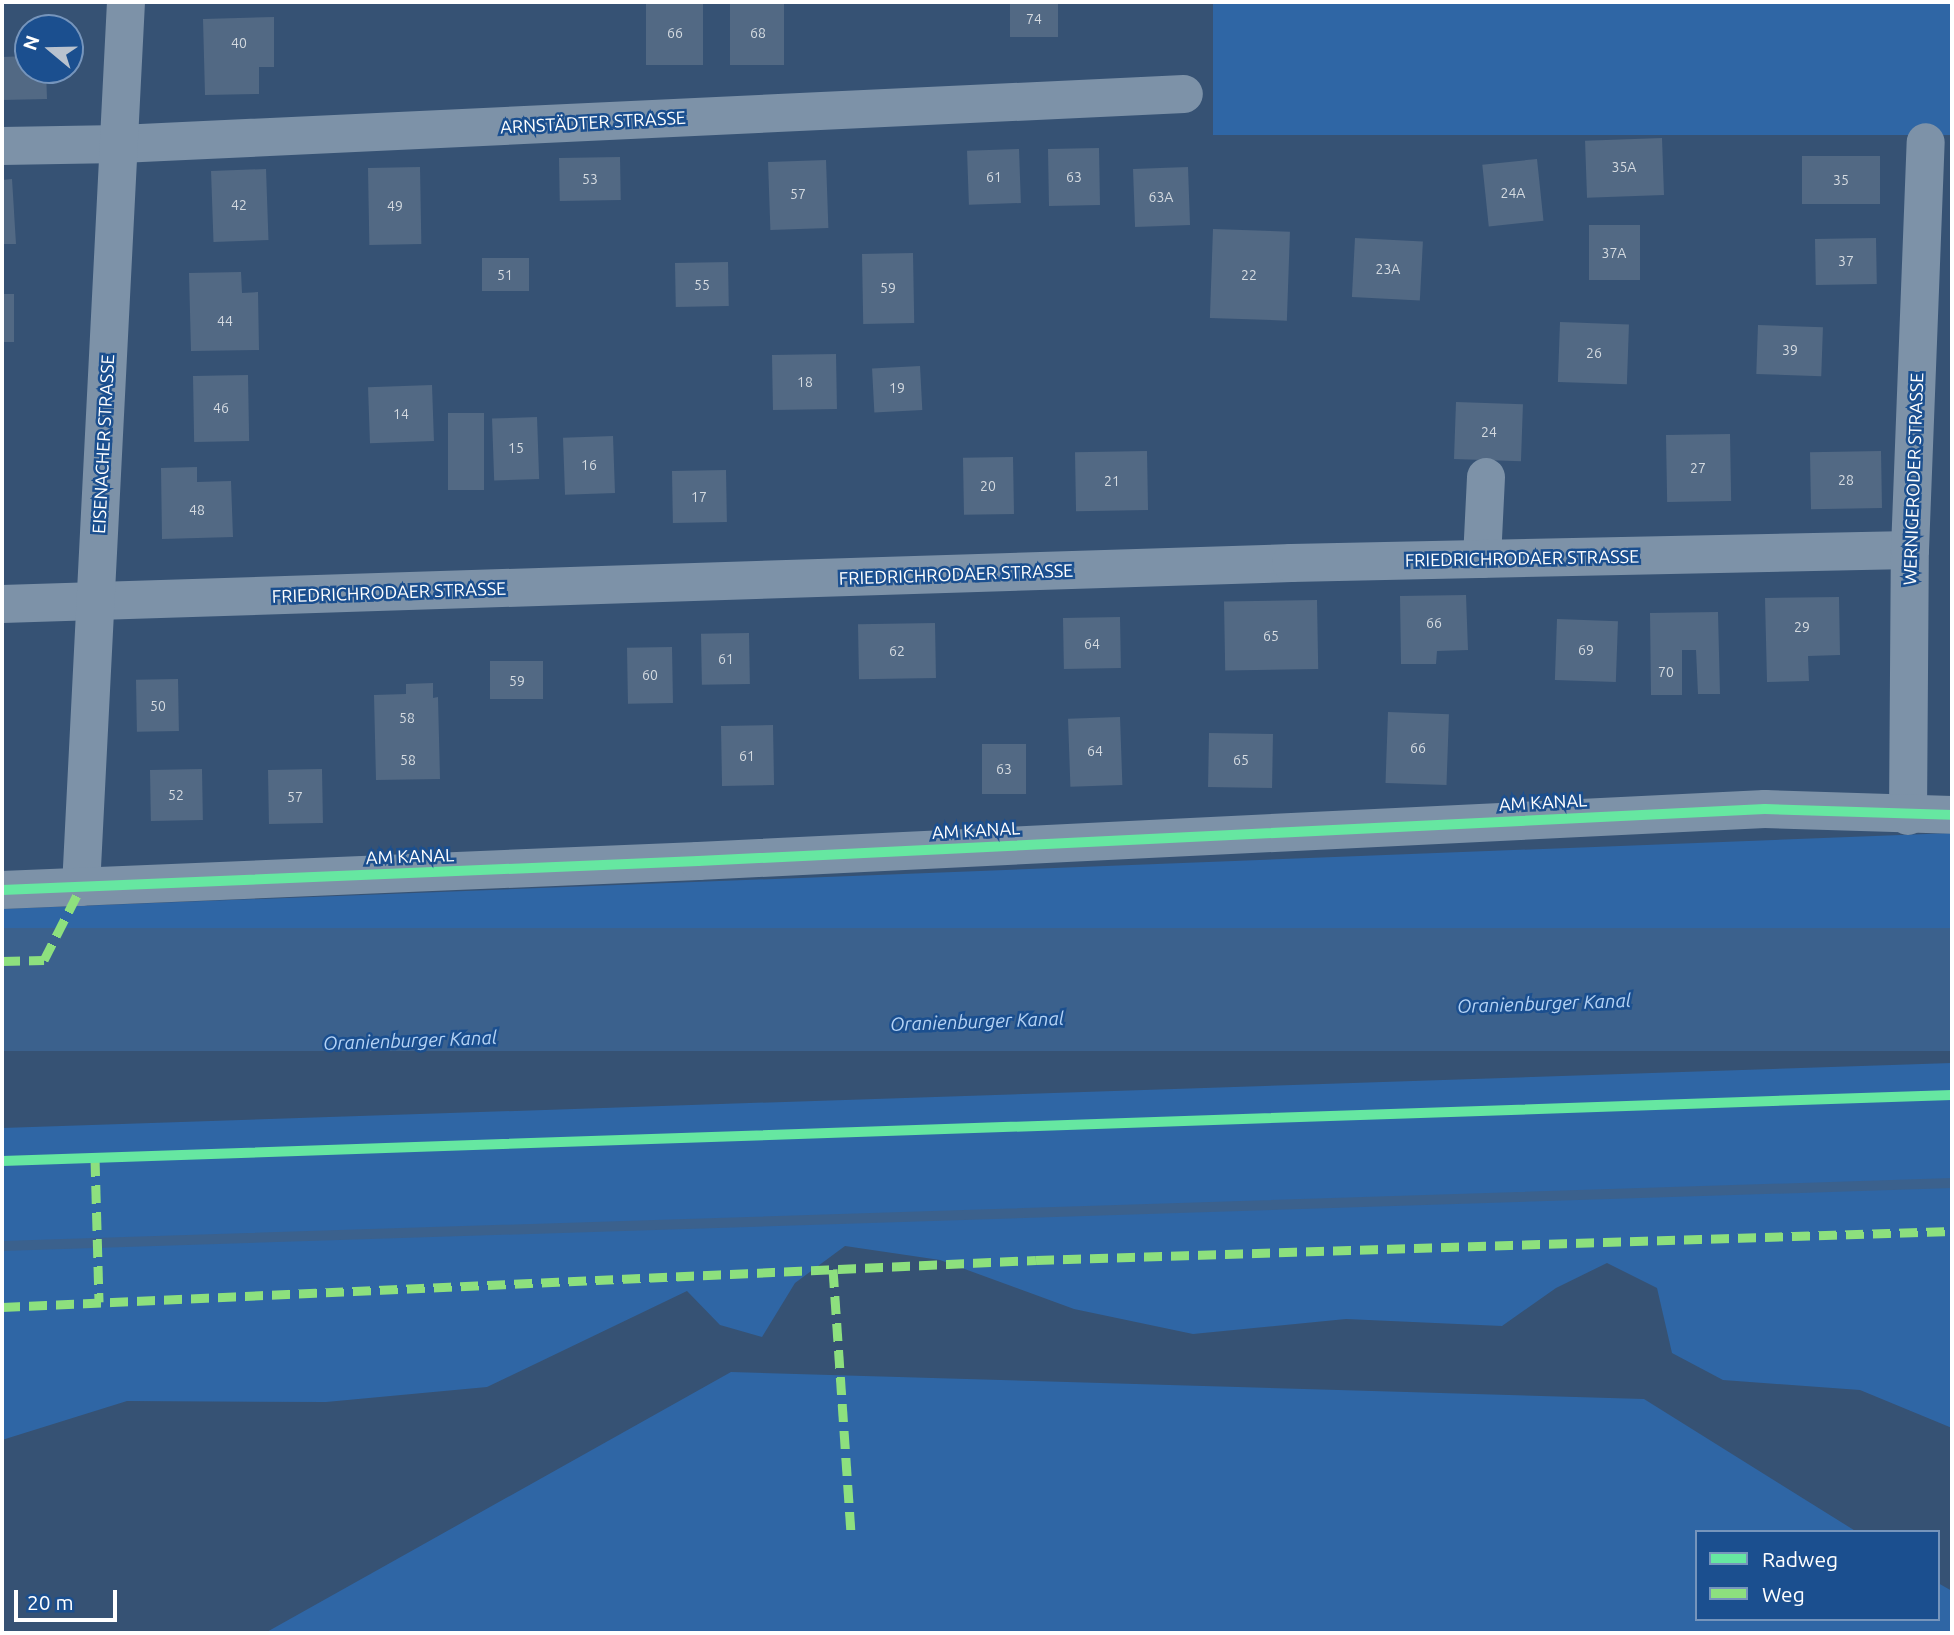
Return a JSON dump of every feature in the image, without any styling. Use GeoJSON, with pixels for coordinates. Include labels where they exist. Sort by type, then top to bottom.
{"type":"FeatureCollection","features":[{"type":"Feature","properties":{"kind":"street","name":"EISENACHER STRASSE"},"geometry":{"type":"LineString","coordinates":[[81,887],[126,2]]}},
{"type":"Feature","properties":{"kind":"street","name":"ARNSTÄDTER STRASSE"},"geometry":{"type":"LineString","coordinates":[[2,146],[120,144],[1184,94]]}},
{"type":"Feature","properties":{"kind":"street","name":"WERNIGERODER STRASSE"},"geometry":{"type":"LineString","coordinates":[[1908,816],[1910,550],[1926,142]]}},
{"type":"Feature","properties":{"kind":"street"},"geometry":{"type":"LineString","coordinates":[[1482,559],[1486,477]]}},
{"type":"Feature","properties":{"kind":"street","name":"FRIEDRICHRODAER STRASSE"},"geometry":{"type":"LineString","coordinates":[[2,604],[1482,559],[1910,550]]}},
{"type":"Feature","properties":{"kind":"street","name":"AM KANAL"},"geometry":{"type":"LineString","coordinates":[[2,890],[698,861],[1765,809],[1908,816],[1952,815]]}},
{"type":"Feature","properties":{"kind":"shaded area"},"geometry":{"type":"Polygon","coordinates":[[[1213,2],[1952,2],[1952,135],[1213,135],[1213,2]]]}},
{"type":"Feature","properties":{"kind":"shaded area"},"geometry":{"type":"Polygon","coordinates":[[[1952,833],[1952,928],[2,989],[2,909],[1952,833]]]}},
{"type":"Feature","properties":{"kind":"shaded area"},"geometry":{"type":"Polygon","coordinates":[[[1952,1063],[1952,1428],[1860,1390],[1723,1380],[1672,1353],[1657,1288],[1607,1263],[1556,1288],[1502,1326],[1346,1319],[1193,1334],[1074,1309],[940,1260],[845,1246],[795,1283],[762,1337],[720,1325],[687,1291],[487,1387],[326,1402],[127,1401],[2,1440],[2,1128],[1952,1063]]]}},
{"type":"Feature","properties":{"kind":"shaded area"},"geometry":{"type":"Polygon","coordinates":[[[731,1372],[1644,1399],[1854,1530],[1695,1530],[1695,1621],[1940,1621],[1940,1584],[1952,1591],[1952,1633],[265,1633],[731,1372]]]}},
{"type":"Feature","properties":{"kind":"water","name":"Oranienburger Kanal"},"geometry":{"type":"Polygon","coordinates":[[[2,928],[1952,928],[1952,1051],[2,1051],[2,928]]]}},
{"type":"Feature","properties":{"kind":"building"},"geometry":{"type":"Polygon","coordinates":[[[646,2],[703,2],[703,65],[646,65],[646,2]]]}},
{"type":"Feature","properties":{"kind":"building"},"geometry":{"type":"Polygon","coordinates":[[[730,2],[784,2],[784,65],[730,65],[730,2]]]}},
{"type":"Feature","properties":{"kind":"building"},"geometry":{"type":"Polygon","coordinates":[[[1010,2],[1058,2],[1058,37],[1010,37],[1010,2]]]}},
{"type":"Feature","properties":{"kind":"building"},"geometry":{"type":"Polygon","coordinates":[[[274,17],[274,67],[259,67],[259,94],[205,95],[203,19],[274,17]]]}},
{"type":"Feature","properties":{"kind":"building"},"geometry":{"type":"Polygon","coordinates":[[[2,57],[14,57],[14,84],[46,84],[47,99],[2,100],[2,57]]]}},
{"type":"Feature","properties":{"kind":"building"},"geometry":{"type":"Polygon","coordinates":[[[1662,138],[1664,195],[1587,198],[1585,141],[1662,138]]]}},
{"type":"Feature","properties":{"kind":"building"},"geometry":{"type":"Polygon","coordinates":[[[1099,148],[1100,205],[1049,206],[1048,149],[1099,148]]]}},
{"type":"Feature","properties":{"kind":"building"},"geometry":{"type":"Polygon","coordinates":[[[1019,149],[1021,203],[969,205],[967,151],[1019,149]]]}},
{"type":"Feature","properties":{"kind":"building"},"geometry":{"type":"Polygon","coordinates":[[[1802,156],[1880,156],[1880,204],[1802,204],[1802,156]]]}},
{"type":"Feature","properties":{"kind":"building"},"geometry":{"type":"Polygon","coordinates":[[[620,157],[621,200],[560,201],[559,158],[620,157]]]}},
{"type":"Feature","properties":{"kind":"building"},"geometry":{"type":"Polygon","coordinates":[[[1537,159],[1543,221],[1489,226],[1482,165],[1537,159]]]}},
{"type":"Feature","properties":{"kind":"building"},"geometry":{"type":"Polygon","coordinates":[[[826,160],[828,228],[770,230],[768,162],[826,160]]]}},
{"type":"Feature","properties":{"kind":"building"},"geometry":{"type":"Polygon","coordinates":[[[420,167],[421,244],[369,245],[368,168],[420,167]]]}},
{"type":"Feature","properties":{"kind":"building"},"geometry":{"type":"Polygon","coordinates":[[[1188,167],[1190,225],[1135,227],[1133,169],[1188,167]]]}},
{"type":"Feature","properties":{"kind":"building"},"geometry":{"type":"Polygon","coordinates":[[[266,169],[268,240],[214,242],[211,171],[266,169]]]}},
{"type":"Feature","properties":{"kind":"building"},"geometry":{"type":"Polygon","coordinates":[[[12,179],[16,244],[2,244],[2,180],[12,179]]]}},
{"type":"Feature","properties":{"kind":"building"},"geometry":{"type":"Polygon","coordinates":[[[1589,225],[1640,225],[1640,280],[1589,280],[1589,225]]]}},
{"type":"Feature","properties":{"kind":"building"},"geometry":{"type":"Polygon","coordinates":[[[1213,229],[1290,232],[1287,321],[1210,318],[1213,229]]]}},
{"type":"Feature","properties":{"kind":"building"},"geometry":{"type":"Polygon","coordinates":[[[1355,238],[1423,242],[1420,300],[1352,297],[1355,238]]]}},
{"type":"Feature","properties":{"kind":"building"},"geometry":{"type":"Polygon","coordinates":[[[1876,238],[1877,284],[1816,285],[1815,239],[1876,238]]]}},
{"type":"Feature","properties":{"kind":"building"},"geometry":{"type":"Polygon","coordinates":[[[913,253],[914,323],[863,324],[862,254],[913,253]]]}},
{"type":"Feature","properties":{"kind":"building"},"geometry":{"type":"Polygon","coordinates":[[[482,258],[529,258],[529,291],[482,291],[482,258]]]}},
{"type":"Feature","properties":{"kind":"building"},"geometry":{"type":"Polygon","coordinates":[[[728,262],[729,306],[676,307],[675,263],[728,262]]]}},
{"type":"Feature","properties":{"kind":"building"},"geometry":{"type":"Polygon","coordinates":[[[241,272],[242,293],[258,292],[259,350],[191,351],[189,273],[241,272]]]}},
{"type":"Feature","properties":{"kind":"building"},"geometry":{"type":"Polygon","coordinates":[[[2,294],[14,294],[14,342],[2,342],[2,294]]]}},
{"type":"Feature","properties":{"kind":"building"},"geometry":{"type":"Polygon","coordinates":[[[1560,322],[1629,324],[1627,384],[1558,382],[1560,322]]]}},
{"type":"Feature","properties":{"kind":"building"},"geometry":{"type":"Polygon","coordinates":[[[1758,325],[1823,327],[1821,376],[1756,374],[1758,325]]]}},
{"type":"Feature","properties":{"kind":"building"},"geometry":{"type":"Polygon","coordinates":[[[836,354],[837,409],[773,410],[772,355],[836,354]]]}},
{"type":"Feature","properties":{"kind":"building"},"geometry":{"type":"Polygon","coordinates":[[[920,366],[922,410],[874,412],[872,369],[920,366]]]}},
{"type":"Feature","properties":{"kind":"building"},"geometry":{"type":"Polygon","coordinates":[[[248,375],[249,441],[194,442],[193,376],[248,375]]]}},
{"type":"Feature","properties":{"kind":"building"},"geometry":{"type":"Polygon","coordinates":[[[432,385],[434,441],[370,443],[368,387],[432,385]]]}},
{"type":"Feature","properties":{"kind":"building"},"geometry":{"type":"Polygon","coordinates":[[[1456,402],[1523,404],[1521,461],[1454,459],[1456,402]]]}},
{"type":"Feature","properties":{"kind":"building"},"geometry":{"type":"Polygon","coordinates":[[[448,413],[484,413],[484,490],[448,490],[448,413]]]}},
{"type":"Feature","properties":{"kind":"building"},"geometry":{"type":"Polygon","coordinates":[[[537,417],[539,479],[494,481],[492,419],[537,417]]]}},
{"type":"Feature","properties":{"kind":"building"},"geometry":{"type":"Polygon","coordinates":[[[1730,434],[1731,501],[1667,502],[1666,435],[1730,434]]]}},
{"type":"Feature","properties":{"kind":"building"},"geometry":{"type":"Polygon","coordinates":[[[613,436],[615,493],[565,495],[563,438],[613,436]]]}},
{"type":"Feature","properties":{"kind":"building"},"geometry":{"type":"Polygon","coordinates":[[[1147,451],[1148,510],[1076,511],[1075,452],[1147,451]]]}},
{"type":"Feature","properties":{"kind":"building"},"geometry":{"type":"Polygon","coordinates":[[[1881,451],[1882,508],[1811,509],[1810,452],[1881,451]]]}},
{"type":"Feature","properties":{"kind":"building"},"geometry":{"type":"Polygon","coordinates":[[[1013,457],[1014,514],[964,515],[963,458],[1013,457]]]}},
{"type":"Feature","properties":{"kind":"building"},"geometry":{"type":"Polygon","coordinates":[[[197,467],[197,482],[231,481],[233,537],[162,539],[161,468],[197,467]]]}},
{"type":"Feature","properties":{"kind":"building"},"geometry":{"type":"Polygon","coordinates":[[[726,470],[727,522],[673,523],[672,471],[726,470]]]}},
{"type":"Feature","properties":{"kind":"building"},"geometry":{"type":"Polygon","coordinates":[[[1466,595],[1468,650],[1437,651],[1436,664],[1401,664],[1400,596],[1466,595]]]}},
{"type":"Feature","properties":{"kind":"building"},"geometry":{"type":"Polygon","coordinates":[[[1839,597],[1840,655],[1808,656],[1809,681],[1767,682],[1765,598],[1839,597]]]}},
{"type":"Feature","properties":{"kind":"building"},"geometry":{"type":"Polygon","coordinates":[[[1317,600],[1318,669],[1225,671],[1224,602],[1317,600]]]}},
{"type":"Feature","properties":{"kind":"building"},"geometry":{"type":"Polygon","coordinates":[[[1718,612],[1720,694],[1698,694],[1696,650],[1682,650],[1682,695],[1651,695],[1650,613],[1718,612]]]}},
{"type":"Feature","properties":{"kind":"building"},"geometry":{"type":"Polygon","coordinates":[[[1120,617],[1121,668],[1064,669],[1063,618],[1120,617]]]}},
{"type":"Feature","properties":{"kind":"building"},"geometry":{"type":"Polygon","coordinates":[[[1557,619],[1618,621],[1616,682],[1555,680],[1557,619]]]}},
{"type":"Feature","properties":{"kind":"building"},"geometry":{"type":"Polygon","coordinates":[[[935,623],[936,678],[859,679],[858,624],[935,623]]]}},
{"type":"Feature","properties":{"kind":"building"},"geometry":{"type":"Polygon","coordinates":[[[749,633],[750,684],[702,685],[701,634],[749,633]]]}},
{"type":"Feature","properties":{"kind":"building"},"geometry":{"type":"Polygon","coordinates":[[[672,647],[673,703],[628,704],[627,648],[672,647]]]}},
{"type":"Feature","properties":{"kind":"building"},"geometry":{"type":"Polygon","coordinates":[[[490,661],[543,661],[543,699],[490,699],[490,661]]]}},
{"type":"Feature","properties":{"kind":"building"},"geometry":{"type":"Polygon","coordinates":[[[178,679],[179,731],[137,732],[136,680],[178,679]]]}},
{"type":"Feature","properties":{"kind":"building"},"geometry":{"type":"Polygon","coordinates":[[[433,683],[433,698],[438,697],[440,779],[376,780],[374,695],[406,694],[406,684],[433,683]]]}},
{"type":"Feature","properties":{"kind":"building"},"geometry":{"type":"Polygon","coordinates":[[[1388,712],[1449,714],[1446,785],[1386,783],[1388,712]]]}},
{"type":"Feature","properties":{"kind":"building"},"geometry":{"type":"Polygon","coordinates":[[[1120,717],[1122,785],[1070,787],[1068,719],[1120,717]]]}},
{"type":"Feature","properties":{"kind":"building"},"geometry":{"type":"Polygon","coordinates":[[[773,725],[774,785],[722,786],[721,726],[773,725]]]}},
{"type":"Feature","properties":{"kind":"building"},"geometry":{"type":"Polygon","coordinates":[[[1209,733],[1273,734],[1272,788],[1208,787],[1209,733]]]}},
{"type":"Feature","properties":{"kind":"building"},"geometry":{"type":"Polygon","coordinates":[[[982,744],[1026,744],[1026,794],[982,794],[982,744]]]}},
{"type":"Feature","properties":{"kind":"building"},"geometry":{"type":"Polygon","coordinates":[[[202,769],[203,820],[151,821],[150,770],[202,769]]]}},
{"type":"Feature","properties":{"kind":"building"},"geometry":{"type":"Polygon","coordinates":[[[322,769],[323,823],[269,824],[268,770],[322,769]]]}},
{"type":"Feature","properties":{"kind":"waterway"},"geometry":{"type":"LineString","coordinates":[[2,1246],[1952,1183]]}},
{"type":"Feature","properties":{"kind":"marked path"},"geometry":{"type":"LineString","coordinates":[[2,961],[44,960],[81,887]]}},
{"type":"Feature","properties":{"kind":"marked path"},"geometry":{"type":"LineString","coordinates":[[95,1158],[99,1302]]}},
{"type":"Feature","properties":{"kind":"marked path"},"geometry":{"type":"LineString","coordinates":[[2,1307],[1036,1260],[1952,1231]]}},
{"type":"Feature","properties":{"kind":"marked path"},"geometry":{"type":"LineString","coordinates":[[833,1269],[851,1533]]}},
{"type":"Feature","properties":{"kind":"cycle path"},"geometry":{"type":"LineString","coordinates":[[2,890],[698,861],[1765,809],[1952,815]]}},
{"type":"Feature","properties":{"kind":"cycle path"},"geometry":{"type":"LineString","coordinates":[[2,1161],[1952,1095]]}}]}
